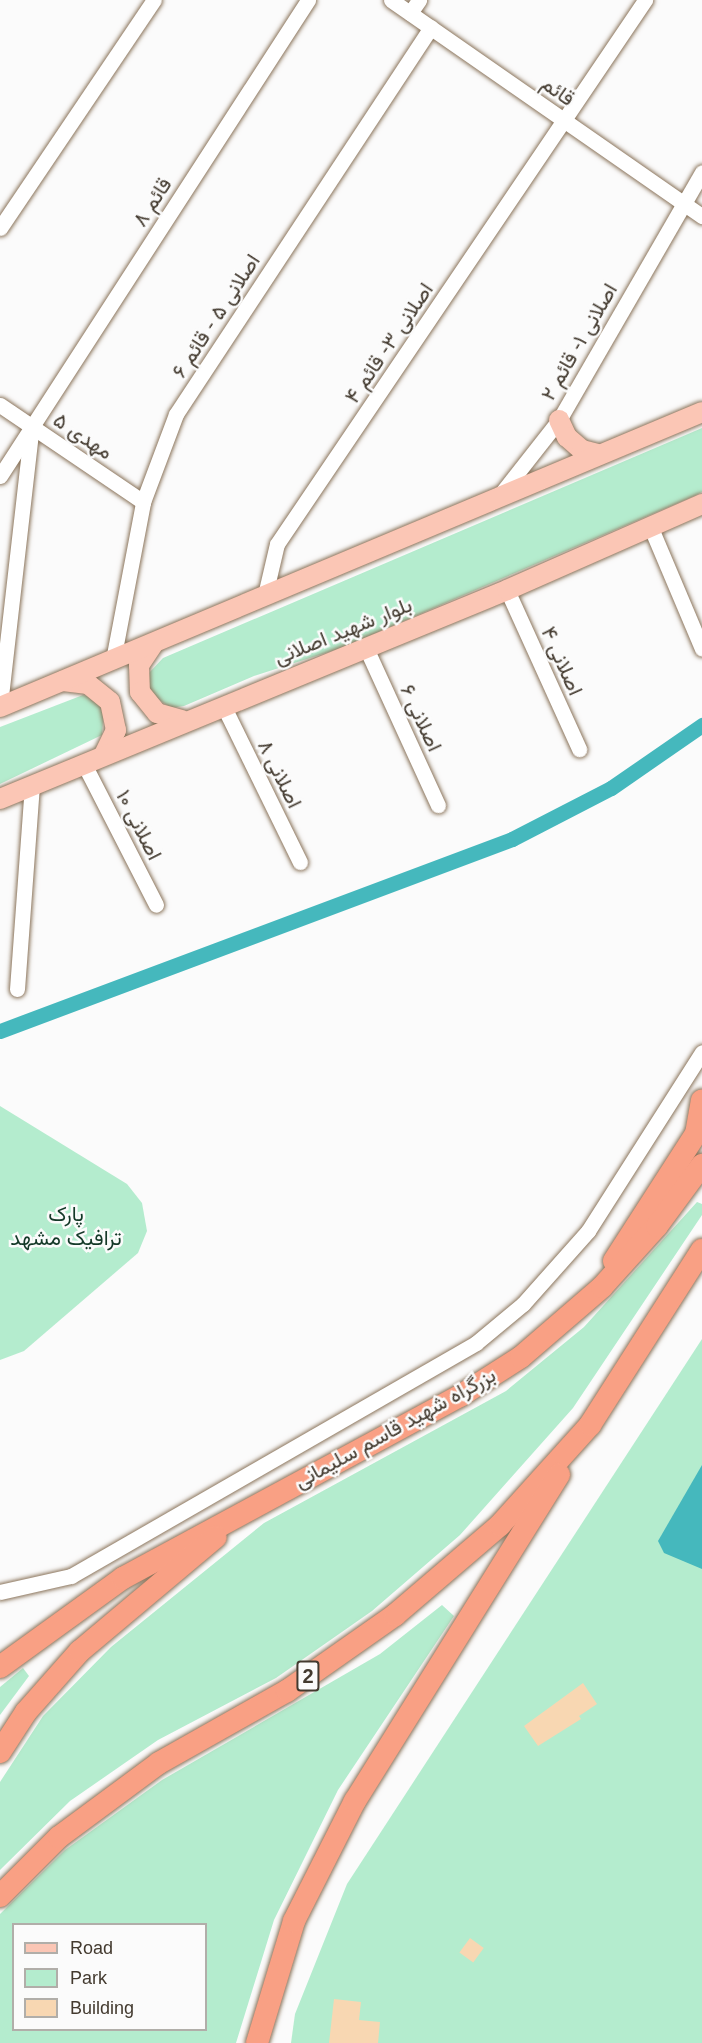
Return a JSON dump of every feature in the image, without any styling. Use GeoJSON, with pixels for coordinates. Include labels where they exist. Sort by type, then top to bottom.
{"type":"FeatureCollection","features":[{"type":"Feature","properties":{"kind":"highway"},"geometry":{"type":"LineString","coordinates":[[602,1287],[625,1239],[696,1134],[702,1101]]}},
{"type":"Feature","properties":{"kind":"highway","name":"بزرگراه شهید قاسم سلیمانی"},"geometry":{"type":"LineString","coordinates":[[257,1504],[460,1396],[521,1357],[602,1287],[657,1226],[702,1165]]}},
{"type":"Feature","properties":{"kind":"highway"},"geometry":{"type":"LineString","coordinates":[[257,2043],[294,1921],[355,1801],[702,1250]]}},
{"type":"Feature","properties":{"kind":"highway","name":"2"},"geometry":{"type":"LineString","coordinates":[[0,1896],[59,1837],[159,1763],[286,1691],[395,1616],[500,1525],[590,1425]]}},
{"type":"Feature","properties":{"kind":"highway"},"geometry":{"type":"LineString","coordinates":[[0,1667],[123,1578],[257,1504]]}},
{"type":"Feature","properties":{"kind":"highway"},"geometry":{"type":"LineString","coordinates":[[0,1752],[26,1712],[80,1651],[257,1504]]}},
{"type":"Feature","properties":{"kind":"main road"},"geometry":{"type":"LineString","coordinates":[[0,706],[702,412]]}},
{"type":"Feature","properties":{"kind":"main road"},"geometry":{"type":"LineString","coordinates":[[559,420],[575,443],[598,454]]}},
{"type":"Feature","properties":{"kind":"main road","name":"بلوار شهید اصلانی"},"geometry":{"type":"LineString","coordinates":[[0,799],[182,720],[507,590],[702,504]]}},
{"type":"Feature","properties":{"kind":"main road"},"geometry":{"type":"LineString","coordinates":[[154,643],[139,665],[140,692],[157,713],[182,720]]}},
{"type":"Feature","properties":{"kind":"main road"},"geometry":{"type":"LineString","coordinates":[[61,681],[88,684],[110,702],[116,730],[104,755]]}},
{"type":"Feature","properties":{"kind":"street"},"geometry":{"type":"LineString","coordinates":[[0,228],[154,0]]}},
{"type":"Feature","properties":{"kind":"street","name":"قائم ۸"},"geometry":{"type":"LineString","coordinates":[[0,476],[308,0]]}},
{"type":"Feature","properties":{"kind":"street","name":"قائم"},"geometry":{"type":"LineString","coordinates":[[391,0],[414,6],[431,28],[702,216]]}},
{"type":"Feature","properties":{"kind":"street","name":"اصلانی ۳- قائم ۴"},"geometry":{"type":"LineString","coordinates":[[265,596],[277,544],[645,0]]}},
{"type":"Feature","properties":{"kind":"street","name":"اصلانی ۵ - قائم ۶"},"geometry":{"type":"LineString","coordinates":[[113,660],[143,502],[176,414],[431,28]]}},
{"type":"Feature","properties":{"kind":"street","name":"اصلانی ۱- قائم ۲"},"geometry":{"type":"LineString","coordinates":[[500,495],[559,420],[702,172]]}},
{"type":"Feature","properties":{"kind":"street","name":"مهدی ۵"},"geometry":{"type":"LineString","coordinates":[[0,405],[143,502]]}},
{"type":"Feature","properties":{"kind":"street"},"geometry":{"type":"LineString","coordinates":[[0,706],[32,427]]}},
{"type":"Feature","properties":{"kind":"street"},"geometry":{"type":"LineString","coordinates":[[651,528],[702,648]]}},
{"type":"Feature","properties":{"kind":"street","name":"اصلانی ۴"},"geometry":{"type":"LineString","coordinates":[[507,590],[579,749]]}},
{"type":"Feature","properties":{"kind":"street","name":"اصلانی ۶"},"geometry":{"type":"LineString","coordinates":[[366,648],[438,805]]}},
{"type":"Feature","properties":{"kind":"street","name":"اصلانی ۸"},"geometry":{"type":"LineString","coordinates":[[223,705],[300,862]]}},
{"type":"Feature","properties":{"kind":"street","name":"اصلانی ۱۰"},"geometry":{"type":"LineString","coordinates":[[84,764],[156,905]]}},
{"type":"Feature","properties":{"kind":"street"},"geometry":{"type":"LineString","coordinates":[[17,989],[32,785]]}},
{"type":"Feature","properties":{"kind":"street"},"geometry":{"type":"LineString","coordinates":[[0,1592],[71,1576],[476,1343],[523,1305],[588,1231],[702,1052]]}},
{"type":"Feature","properties":{"kind":"green space"},"geometry":{"type":"Polygon","coordinates":[[[702,428],[702,492],[694,496],[341,648],[254,676],[184,706],[171,708],[151,694],[148,674],[163,658],[702,428]]]}},
{"type":"Feature","properties":{"kind":"green space"},"geometry":{"type":"Polygon","coordinates":[[[83,695],[95,698],[104,708],[102,735],[0,784],[0,727],[83,695]]]}},
{"type":"Feature","properties":{"kind":"green space","name":"پارک ترافیک مشهد"},"geometry":{"type":"Polygon","coordinates":[[[0,1106],[127,1184],[142,1203],[147,1231],[138,1253],[24,1351],[0,1360],[0,1106]]]}},
{"type":"Feature","properties":{"kind":"green space"},"geometry":{"type":"Polygon","coordinates":[[[697,1202],[702,1204],[702,1215],[573,1408],[460,1535],[372,1611],[276,1678],[158,1740],[70,1801],[0,1870],[0,1782],[43,1716],[111,1647],[264,1523],[506,1391],[584,1327],[697,1202]]]}},
{"type":"Feature","properties":{"kind":"green space"},"geometry":{"type":"Polygon","coordinates":[[[702,1339],[702,2043],[291,2043],[295,2014],[347,1884],[702,1339]]]}},
{"type":"Feature","properties":{"kind":"green space"},"geometry":{"type":"Polygon","coordinates":[[[442,1605],[454,1616],[338,1790],[274,1920],[236,2043],[0,2043],[0,1914],[65,1850],[162,1780],[380,1654],[442,1605]]]}},
{"type":"Feature","properties":{"kind":"green space"},"geometry":{"type":"Polygon","coordinates":[[[23,1668],[29,1676],[0,1715],[0,1687],[23,1668]]]}},
{"type":"Feature","properties":{"kind":"water"},"geometry":{"type":"Polygon","coordinates":[[[702,1465],[702,1569],[664,1553],[658,1541],[702,1465]]]}},
{"type":"Feature","properties":{"kind":"building"},"geometry":{"type":"Polygon","coordinates":[[[583,1683],[597,1704],[579,1716],[581,1719],[538,1746],[524,1726],[583,1683]]]}},
{"type":"Feature","properties":{"kind":"building"},"geometry":{"type":"Polygon","coordinates":[[[470,1938],[484,1948],[473,1963],[459,1953],[470,1938]]]}},
{"type":"Feature","properties":{"kind":"building"},"geometry":{"type":"Polygon","coordinates":[[[334,1999],[361,2002],[359,2020],[380,2022],[378,2043],[329,2043],[334,1999]]]}},
{"type":"Feature","properties":{"kind":"waterway"},"geometry":{"type":"LineString","coordinates":[[0,1031],[512,839],[611,788],[702,725]]}}]}
